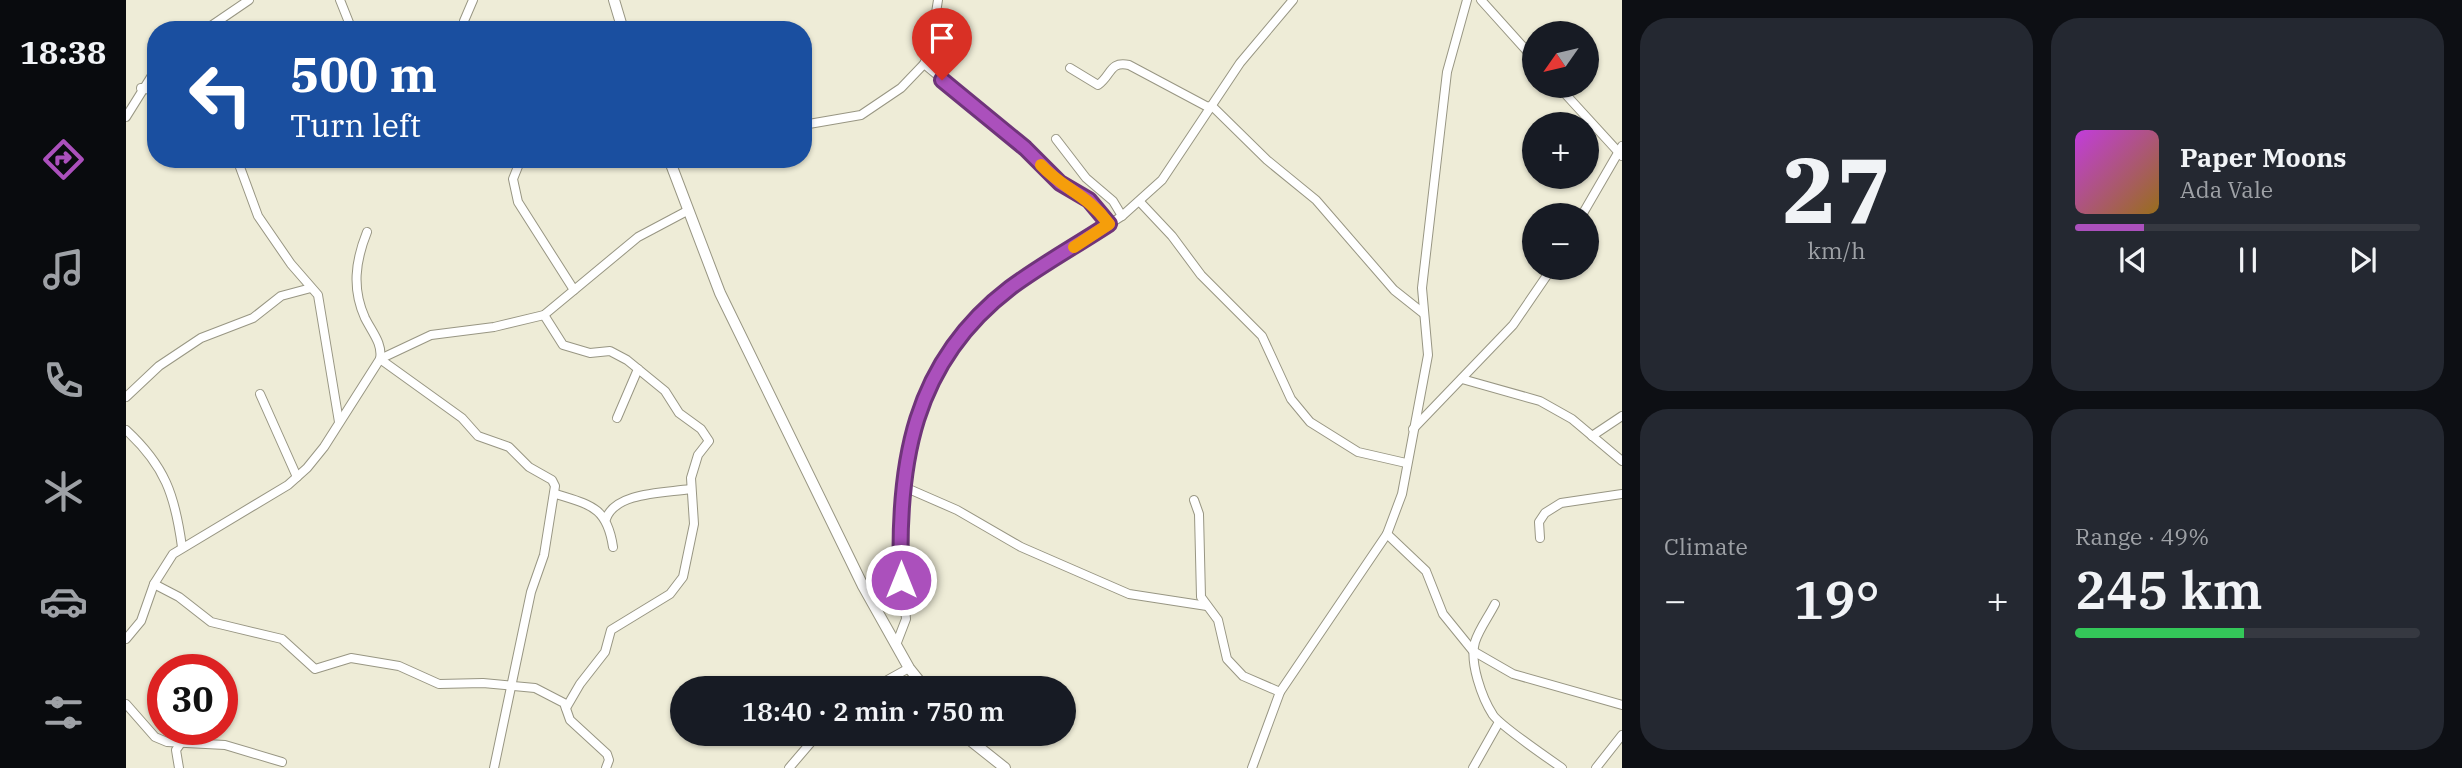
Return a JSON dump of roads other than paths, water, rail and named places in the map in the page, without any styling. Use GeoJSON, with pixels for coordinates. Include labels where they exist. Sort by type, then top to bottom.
{"type":"FeatureCollection","features":[{"type":"Feature","properties":{"kind":"main road"},"geometry":{"type":"LineString","coordinates":[[614,0],[620,21]]}},
{"type":"Feature","properties":{"kind":"main road"},"geometry":{"type":"LineString","coordinates":[[672,168],[720,293],[848,555],[915,676]]}},
{"type":"Feature","properties":{"kind":"main road"},"geometry":{"type":"LineString","coordinates":[[977,746],[1005,768]]}},
{"type":"Feature","properties":{"kind":"street"},"geometry":{"type":"LineString","coordinates":[[218,21],[249,0]]}},
{"type":"Feature","properties":{"kind":"street"},"geometry":{"type":"LineString","coordinates":[[340,0],[348,21]]}},
{"type":"Feature","properties":{"kind":"street"},"geometry":{"type":"LineString","coordinates":[[464,21],[473,0]]}},
{"type":"Feature","properties":{"kind":"street"},"geometry":{"type":"LineString","coordinates":[[812,123],[861,115],[876,107],[924,64],[930,51],[938,0]]}},
{"type":"Feature","properties":{"kind":"street"},"geometry":{"type":"LineString","coordinates":[[896,645],[906,619],[901,565],[902,486],[906,454],[920,403],[946,358],[973,324],[1010,288],[1122,216],[1162,180],[1259,37],[1293,0]]}},
{"type":"Feature","properties":{"kind":"street"},"geometry":{"type":"LineString","coordinates":[[1256,766],[1280,692],[1387,534],[1402,494],[1411,432],[1428,355],[1423,313],[1429,211],[1447,72],[1467,0]]}},
{"type":"Feature","properties":{"kind":"street"},"geometry":{"type":"LineString","coordinates":[[1481,0],[1522,46]]}},
{"type":"Feature","properties":{"kind":"street"},"geometry":{"type":"LineString","coordinates":[[1070,68],[1098,85],[1112,66],[1121,63],[1129,65],[1206,106],[1213,107],[1260,154],[1316,200],[1394,290],[1423,313]]}},
{"type":"Feature","properties":{"kind":"street"},"geometry":{"type":"LineString","coordinates":[[924,64],[1025,148],[1060,183],[1089,200],[1109,224]]}},
{"type":"Feature","properties":{"kind":"street"},"geometry":{"type":"LineString","coordinates":[[126,117],[147,80]]}},
{"type":"Feature","properties":{"kind":"street"},"geometry":{"type":"LineString","coordinates":[[141,88],[147,89]]}},
{"type":"Feature","properties":{"kind":"street"},"geometry":{"type":"LineString","coordinates":[[1569,98],[1621,152],[1589,203]]}},
{"type":"Feature","properties":{"kind":"street"},"geometry":{"type":"LineString","coordinates":[[1056,139],[1086,178],[1104,191],[1122,216]]}},
{"type":"Feature","properties":{"kind":"street"},"geometry":{"type":"LineString","coordinates":[[240,168],[258,216],[318,295],[340,422]]}},
{"type":"Feature","properties":{"kind":"street"},"geometry":{"type":"LineString","coordinates":[[517,168],[513,179],[518,202],[574,290]]}},
{"type":"Feature","properties":{"kind":"street"},"geometry":{"type":"LineString","coordinates":[[1140,202],[1201,275],[1262,336],[1291,400],[1310,422],[1358,452],[1406,463]]}},
{"type":"Feature","properties":{"kind":"street"},"geometry":{"type":"LineString","coordinates":[[380,359],[431,335],[494,327],[544,314],[638,237],[687,211]]}},
{"type":"Feature","properties":{"kind":"street"},"geometry":{"type":"LineString","coordinates":[[126,639],[141,621],[154,584],[169,560],[182,547],[298,477],[324,447],[380,359],[381,351],[364,315],[356,288],[356,262],[367,232]]}},
{"type":"Feature","properties":{"kind":"street"},"geometry":{"type":"LineString","coordinates":[[1411,432],[1513,325],[1544,280]]}},
{"type":"Feature","properties":{"kind":"street"},"geometry":{"type":"LineString","coordinates":[[126,397],[159,366],[201,338],[253,318],[281,296],[311,288]]}},
{"type":"Feature","properties":{"kind":"street"},"geometry":{"type":"LineString","coordinates":[[544,314],[563,345],[590,353],[610,351],[638,369],[664,391],[679,413],[707,436],[708,445],[698,456],[690,489],[694,524],[687,567],[677,587],[611,630],[605,652],[566,708]]}},
{"type":"Feature","properties":{"kind":"street"},"geometry":{"type":"LineString","coordinates":[[380,359],[462,418],[478,436],[509,447],[529,467],[552,480],[556,494],[494,768]]}},
{"type":"Feature","properties":{"kind":"street"},"geometry":{"type":"LineString","coordinates":[[617,418],[638,369]]}},
{"type":"Feature","properties":{"kind":"street"},"geometry":{"type":"LineString","coordinates":[[1462,379],[1540,401],[1572,419],[1622,461]]}},
{"type":"Feature","properties":{"kind":"street"},"geometry":{"type":"LineString","coordinates":[[260,394],[298,477]]}},
{"type":"Feature","properties":{"kind":"street"},"geometry":{"type":"LineString","coordinates":[[1592,436],[1622,416]]}},
{"type":"Feature","properties":{"kind":"street"},"geometry":{"type":"LineString","coordinates":[[126,430],[145,447],[168,483],[176,506],[182,547]]}},
{"type":"Feature","properties":{"kind":"street"},"geometry":{"type":"LineString","coordinates":[[902,486],[957,510],[1021,547],[1129,594],[1207,606]]}},
{"type":"Feature","properties":{"kind":"street"},"geometry":{"type":"LineString","coordinates":[[606,519],[609,510],[622,501],[690,489]]}},
{"type":"Feature","properties":{"kind":"street"},"geometry":{"type":"LineString","coordinates":[[556,494],[598,510],[606,519],[613,547]]}},
{"type":"Feature","properties":{"kind":"street"},"geometry":{"type":"LineString","coordinates":[[1540,538],[1539,522],[1553,507],[1561,503],[1622,494]]}},
{"type":"Feature","properties":{"kind":"street"},"geometry":{"type":"LineString","coordinates":[[1194,500],[1199,514],[1201,541],[1199,586],[1207,606],[1218,620],[1227,660],[1234,670],[1256,684],[1280,692]]}},
{"type":"Feature","properties":{"kind":"street"},"geometry":{"type":"LineString","coordinates":[[1387,534],[1426,571],[1443,614],[1473,651],[1513,674],[1622,705]]}},
{"type":"Feature","properties":{"kind":"street"},"geometry":{"type":"LineString","coordinates":[[154,584],[179,597],[211,622],[282,639],[315,669],[351,658],[399,666],[439,684],[512,684],[547,692],[566,708],[570,720],[607,754],[609,760],[606,768]]}},
{"type":"Feature","properties":{"kind":"street"},"geometry":{"type":"LineString","coordinates":[[1495,604],[1479,633],[1473,651],[1475,668],[1486,700],[1499,722],[1562,768]]}},
{"type":"Feature","properties":{"kind":"street"},"geometry":{"type":"LineString","coordinates":[[895,676],[909,668]]}},
{"type":"Feature","properties":{"kind":"street"},"geometry":{"type":"LineString","coordinates":[[126,704],[147,728]]}},
{"type":"Feature","properties":{"kind":"street"},"geometry":{"type":"LineString","coordinates":[[1473,768],[1499,722]]}},
{"type":"Feature","properties":{"kind":"street"},"geometry":{"type":"LineString","coordinates":[[1596,768],[1622,735]]}},
{"type":"Feature","properties":{"kind":"street"},"geometry":{"type":"LineString","coordinates":[[179,768],[177,750],[180,745]]}},
{"type":"Feature","properties":{"kind":"street"},"geometry":{"type":"LineString","coordinates":[[225,745],[282,762]]}},
{"type":"Feature","properties":{"kind":"street"},"geometry":{"type":"LineString","coordinates":[[789,768],[808,746]]}}]}
